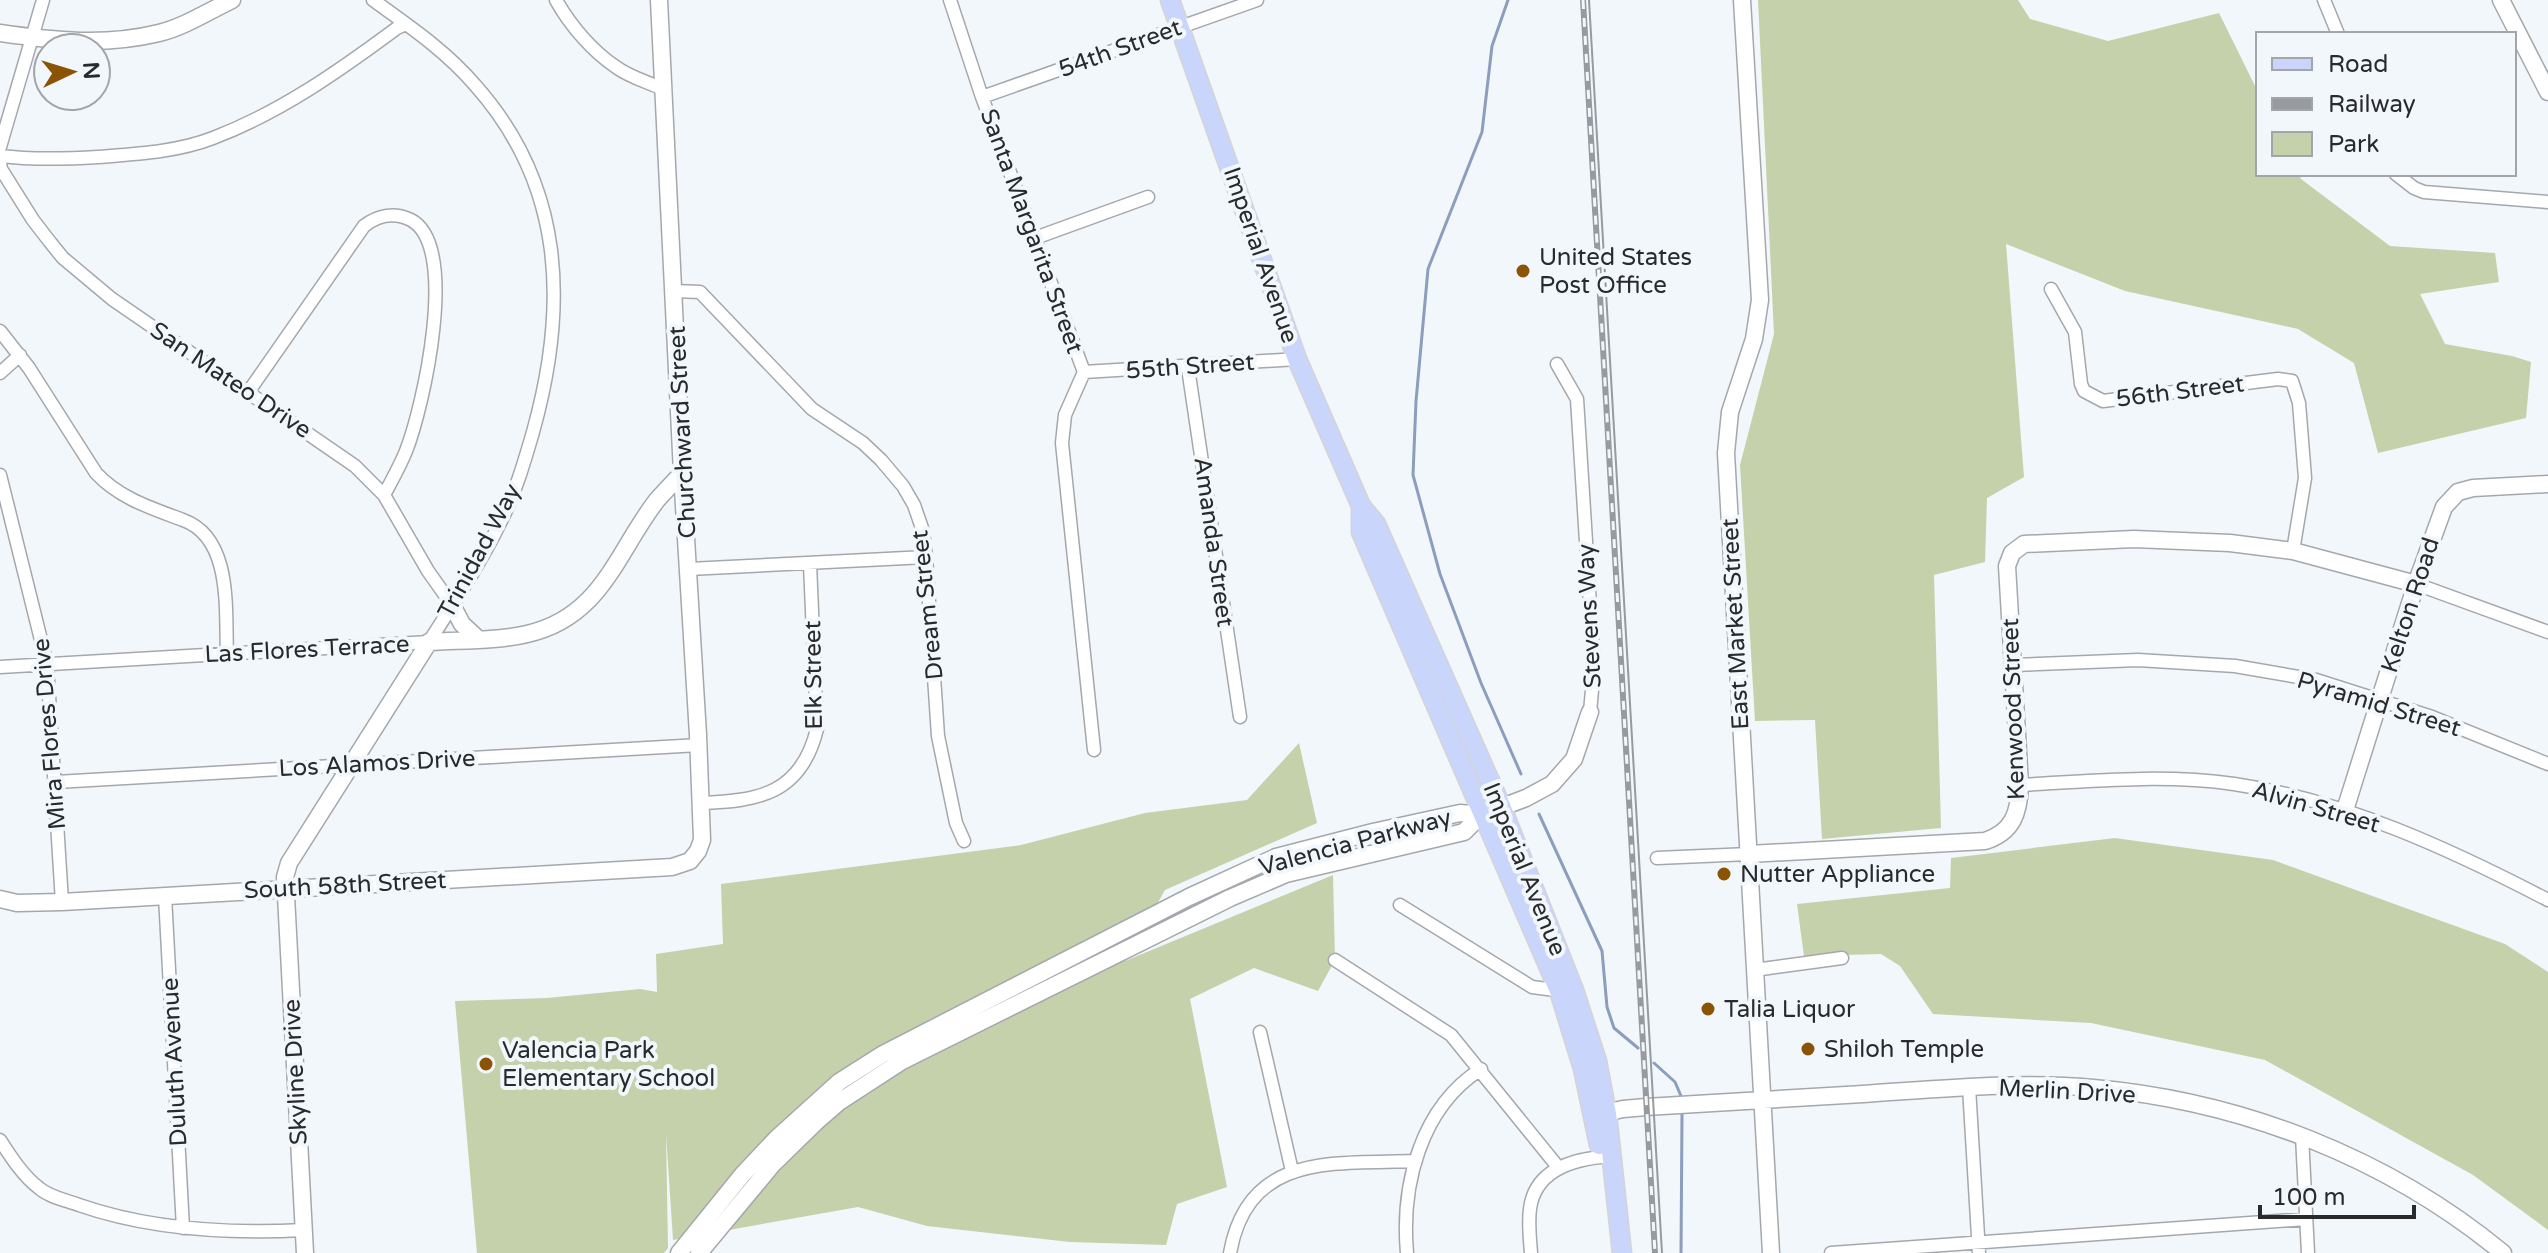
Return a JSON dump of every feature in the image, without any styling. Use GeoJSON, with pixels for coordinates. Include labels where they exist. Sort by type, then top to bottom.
{"type":"FeatureCollection","features":[{"type":"Feature","properties":{"kind":"main road","name":"Imperial Avenue"},"geometry":{"type":"LineString","coordinates":[[1170,0],[1316,407],[1361,506],[1376,524],[1502,808],[1566,990]]}},
{"type":"Feature","properties":{"kind":"main road","name":"Imperial Avenue"},"geometry":{"type":"LineString","coordinates":[[1361,506],[1361,532],[1481,815],[1597,1061],[1606,1156],[1622,1253]]}},
{"type":"Feature","properties":{"kind":"main road","name":"Imperial Avenue"},"geometry":{"type":"LineString","coordinates":[[1606,1156],[1610,1253]]}},
{"type":"Feature","properties":{"kind":"street"},"geometry":{"type":"LineString","coordinates":[[35,32],[43,0]]}},
{"type":"Feature","properties":{"kind":"street"},"geometry":{"type":"LineString","coordinates":[[112,41],[162,33],[232,0]]}},
{"type":"Feature","properties":{"kind":"street","name":"Trinidad Way"},"geometry":{"type":"LineString","coordinates":[[285,890],[289,863],[452,605],[500,523],[519,480],[545,386],[553,323],[555,274],[552,248],[544,209],[516,142],[492,105],[461,69],[373,0]]}},
{"type":"Feature","properties":{"kind":"street"},"geometry":{"type":"LineString","coordinates":[[556,0],[589,43],[617,68],[663,89]]}},
{"type":"Feature","properties":{"kind":"street","name":"Churchward Street"},"geometry":{"type":"LineString","coordinates":[[659,0],[699,745],[702,840],[690,861]]}},
{"type":"Feature","properties":{"kind":"street","name":"Santa Margarita Street"},"geometry":{"type":"LineString","coordinates":[[950,0],[982,97],[1084,372],[1065,415],[1062,443],[1094,750]]}},
{"type":"Feature","properties":{"kind":"street","name":"54th Street"},"geometry":{"type":"LineString","coordinates":[[982,97],[1257,0]]}},
{"type":"Feature","properties":{"kind":"street","name":"East Market Street"},"geometry":{"type":"LineString","coordinates":[[1742,0],[1760,300],[1754,339],[1730,412],[1726,453],[1771,1253]]}},
{"type":"Feature","properties":{"kind":"street"},"geometry":{"type":"LineString","coordinates":[[2324,0],[2337,32]]}},
{"type":"Feature","properties":{"kind":"street"},"geometry":{"type":"LineString","coordinates":[[2501,0],[2547,86]]}},
{"type":"Feature","properties":{"kind":"street"},"geometry":{"type":"LineString","coordinates":[[0,156],[54,160],[146,154],[211,139],[319,85],[406,24]]}},
{"type":"Feature","properties":{"kind":"street"},"geometry":{"type":"LineString","coordinates":[[0,33],[32,38]]}},
{"type":"Feature","properties":{"kind":"street"},"geometry":{"type":"LineString","coordinates":[[0,147],[32,41]]}},
{"type":"Feature","properties":{"kind":"street","name":"San Mateo Drive"},"geometry":{"type":"LineString","coordinates":[[0,163],[33,220],[63,258],[112,299],[355,466],[384,495],[428,571],[452,605]]}},
{"type":"Feature","properties":{"kind":"street"},"geometry":{"type":"LineString","coordinates":[[2399,176],[2424,192],[2548,202]]}},
{"type":"Feature","properties":{"kind":"street"},"geometry":{"type":"LineString","coordinates":[[1035,238],[1148,197]]}},
{"type":"Feature","properties":{"kind":"street"},"geometry":{"type":"LineString","coordinates":[[249,391],[364,226],[386,215],[401,216],[416,223],[425,233],[432,253],[435,304],[432,335],[423,391],[410,437],[384,495]]}},
{"type":"Feature","properties":{"kind":"street","name":"56th Street"},"geometry":{"type":"LineString","coordinates":[[2051,289],[2075,332],[2084,391],[2103,401],[2278,379],[2292,381],[2299,403],[2305,478],[2293,551]]}},
{"type":"Feature","properties":{"kind":"street","name":"Dream Street"},"geometry":{"type":"LineString","coordinates":[[674,291],[700,292],[812,409],[863,443],[881,460],[914,505],[923,531],[926,557],[938,736],[956,823],[964,841]]}},
{"type":"Feature","properties":{"kind":"street"},"geometry":{"type":"LineString","coordinates":[[0,331],[20,355],[105,483],[128,498],[187,521],[210,542],[217,553],[223,579],[227,654]]}},
{"type":"Feature","properties":{"kind":"street"},"geometry":{"type":"LineString","coordinates":[[0,373],[20,355]]}},
{"type":"Feature","properties":{"kind":"street","name":"55th Street"},"geometry":{"type":"LineString","coordinates":[[1084,372],[1297,359]]}},
{"type":"Feature","properties":{"kind":"street","name":"Stevens Way"},"geometry":{"type":"LineString","coordinates":[[1481,815],[1552,784],[1574,759],[1593,704],[1594,668],[1577,399],[1557,364]]}},
{"type":"Feature","properties":{"kind":"street","name":"Amanda Street"},"geometry":{"type":"LineString","coordinates":[[1188,368],[1240,717]]}},
{"type":"Feature","properties":{"kind":"street","name":"Las Flores Terrace"},"geometry":{"type":"LineString","coordinates":[[0,667],[515,637],[540,630],[565,619],[586,604],[604,584],[656,501],[682,473]]}},
{"type":"Feature","properties":{"kind":"street","name":"Mira Flores Drive"},"geometry":{"type":"LineString","coordinates":[[0,475],[47,664],[62,902]]}},
{"type":"Feature","properties":{"kind":"street","name":"Kelton Road"},"geometry":{"type":"LineString","coordinates":[[2345,810],[2416,584],[2438,520],[2448,501],[2458,492],[2473,488],[2548,484]]}},
{"type":"Feature","properties":{"kind":"street","name":"Kenwood Street"},"geometry":{"type":"LineString","coordinates":[[1749,854],[1985,841],[2001,834],[2016,817],[2020,785],[2007,578],[2009,557],[2019,546],[2029,543],[2181,539],[2293,551]]}},
{"type":"Feature","properties":{"kind":"street"},"geometry":{"type":"LineString","coordinates":[[2293,551],[2416,584],[2548,632]]}},
{"type":"Feature","properties":{"kind":"street"},"geometry":{"type":"LineString","coordinates":[[689,569],[926,557]]}},
{"type":"Feature","properties":{"kind":"street","name":"Elk Street"},"geometry":{"type":"LineString","coordinates":[[700,803],[742,801],[764,796],[791,777],[810,750],[817,729],[810,564]]}},
{"type":"Feature","properties":{"kind":"street"},"geometry":{"type":"LineString","coordinates":[[452,605],[462,624],[477,638]]}},
{"type":"Feature","properties":{"kind":"street","name":"Pyramid Street"},"geometry":{"type":"LineString","coordinates":[[2013,665],[2138,660],[2235,666],[2316,680],[2432,717],[2548,764]]}},
{"type":"Feature","properties":{"kind":"street","name":"Los Alamos Drive"},"geometry":{"type":"LineString","coordinates":[[56,782],[699,745]]}},
{"type":"Feature","properties":{"kind":"street","name":"Alvin Street"},"geometry":{"type":"LineString","coordinates":[[2020,785],[2141,778],[2232,784],[2293,796],[2345,810],[2491,871],[2548,900]]}},
{"type":"Feature","properties":{"kind":"street","name":"Valencia Parkway"},"geometry":{"type":"LineString","coordinates":[[679,1253],[743,1174],[777,1138],[839,1082],[883,1054],[1189,897],[1276,857],[1460,813],[1481,815]]}},
{"type":"Feature","properties":{"kind":"street","name":"Valencia Parkway"},"geometry":{"type":"LineString","coordinates":[[699,1253],[773,1164],[816,1122],[839,1102],[902,1061],[1230,898],[1286,874],[1464,832],[1481,815]]}},
{"type":"Feature","properties":{"kind":"street"},"geometry":{"type":"LineString","coordinates":[[1657,858],[1749,854]]}},
{"type":"Feature","properties":{"kind":"street","name":"South 58th Street"},"geometry":{"type":"LineString","coordinates":[[0,899],[17,903],[62,902],[285,890],[672,867],[690,861]]}},
{"type":"Feature","properties":{"kind":"street","name":"Skyline Drive"},"geometry":{"type":"LineString","coordinates":[[285,890],[305,1253]]}},
{"type":"Feature","properties":{"kind":"street","name":"Duluth Avenue"},"geometry":{"type":"LineString","coordinates":[[165,896],[183,1228]]}},
{"type":"Feature","properties":{"kind":"street"},"geometry":{"type":"LineString","coordinates":[[1400,905],[1532,987],[1566,990]]}},
{"type":"Feature","properties":{"kind":"street"},"geometry":{"type":"LineString","coordinates":[[1754,970],[1842,958]]}},
{"type":"Feature","properties":{"kind":"street"},"geometry":{"type":"LineString","coordinates":[[1335,960],[1451,1035],[1558,1167]]}},
{"type":"Feature","properties":{"kind":"street"},"geometry":{"type":"LineString","coordinates":[[1260,1032],[1292,1171]]}},
{"type":"Feature","properties":{"kind":"street"},"geometry":{"type":"LineString","coordinates":[[1407,1253],[1406,1198],[1415,1161],[1429,1129],[1445,1104],[1462,1084],[1481,1069]]}},
{"type":"Feature","properties":{"kind":"street"},"geometry":{"type":"LineString","coordinates":[[1969,1087],[1979,1248]]}},
{"type":"Feature","properties":{"kind":"street","name":"Merlin Drive"},"geometry":{"type":"LineString","coordinates":[[1601,1114],[1623,1109],[1969,1087],[2093,1088],[2170,1098],[2302,1136],[2384,1172],[2471,1226],[2503,1253]]}},
{"type":"Feature","properties":{"kind":"street"},"geometry":{"type":"LineString","coordinates":[[2302,1136],[2308,1253]]}},
{"type":"Feature","properties":{"kind":"street"},"geometry":{"type":"LineString","coordinates":[[0,1140],[40,1189],[102,1213],[183,1228],[240,1232],[304,1230]]}},
{"type":"Feature","properties":{"kind":"street"},"geometry":{"type":"LineString","coordinates":[[1531,1253],[1529,1217],[1531,1201],[1538,1185],[1558,1167],[1606,1156]]}},
{"type":"Feature","properties":{"kind":"street"},"geometry":{"type":"LineString","coordinates":[[1230,1253],[1238,1220],[1253,1198],[1271,1182],[1292,1171],[1319,1165],[1415,1161]]}},
{"type":"Feature","properties":{"kind":"street"},"geometry":{"type":"LineString","coordinates":[[1831,1253],[1979,1248],[2306,1219]]}},
{"type":"Feature","properties":{"kind":"green space"},"geometry":{"type":"Polygon","coordinates":[[[1758,0],[2018,0],[2030,19],[2108,41],[2219,13],[2256,88],[2256,176],[2300,176],[2390,246],[2495,253],[2499,282],[2420,294],[2445,344],[2531,362],[2526,418],[2378,453],[2354,363],[2298,329],[2125,291],[2006,244],[2024,477],[1987,498],[1985,562],[1934,575],[1941,828],[1822,839],[1815,720],[1755,721],[1740,465],[1774,334],[1758,0]]]}},
{"type":"Feature","properties":{"kind":"green space"},"geometry":{"type":"Polygon","coordinates":[[[1299,743],[1317,823],[1165,890],[1125,961],[1333,875],[1335,960],[1318,991],[1254,968],[1190,999],[1227,1187],[1177,1204],[1166,1245],[1070,1242],[927,1226],[858,1207],[673,1240],[666,1134],[668,1248],[664,1253],[477,1253],[455,1001],[547,998],[640,989],[657,992],[656,954],[723,944],[721,884],[1021,845],[1145,813],[1247,800],[1299,743]]]}},
{"type":"Feature","properties":{"kind":"green space"},"geometry":{"type":"Polygon","coordinates":[[[2115,838],[2273,860],[2505,944],[2548,972],[2548,1230],[2473,1175],[2265,1060],[2091,1023],[1933,1014],[1900,966],[1881,954],[1804,956],[1797,904],[1950,888],[1951,858],[2115,838]]]}},
{"type":"Feature","properties":{"kind":"waterway"},"geometry":{"type":"LineString","coordinates":[[1508,0],[1492,46],[1482,132],[1428,269],[1413,475],[1440,574],[1481,683],[1521,774]]}},
{"type":"Feature","properties":{"kind":"waterway"},"geometry":{"type":"LineString","coordinates":[[1539,814],[1602,951],[1607,1007],[1614,1028],[1638,1048]]}},
{"type":"Feature","properties":{"kind":"waterway"},"geometry":{"type":"LineString","coordinates":[[1654,1063],[1675,1082],[1681,1096]]}},
{"type":"Feature","properties":{"kind":"waterway"},"geometry":{"type":"LineString","coordinates":[[1681,1253],[1682,1114]]}},
{"type":"Feature","properties":{"kind":"tram line"},"geometry":{"type":"LineString","coordinates":[[1589,0],[1662,1253]]}},
{"type":"Feature","properties":{"kind":"railway"},"geometry":{"type":"LineString","coordinates":[[1583,0],[1655,1253]]}},
{"type":"Feature","properties":{"kind":"place","name":"United States Post Office"},"geometry":{"type":"Point","coordinates":[1523,271]}},
{"type":"Feature","properties":{"kind":"place","name":"Nutter Appliance"},"geometry":{"type":"Point","coordinates":[1724,874]}},
{"type":"Feature","properties":{"kind":"place","name":"Talia Liquor"},"geometry":{"type":"Point","coordinates":[1708,1009]}},
{"type":"Feature","properties":{"kind":"place","name":"Shiloh Temple"},"geometry":{"type":"Point","coordinates":[1808,1049]}},
{"type":"Feature","properties":{"kind":"place","name":"Valencia Park Elementary School"},"geometry":{"type":"Point","coordinates":[486,1064]}}]}
